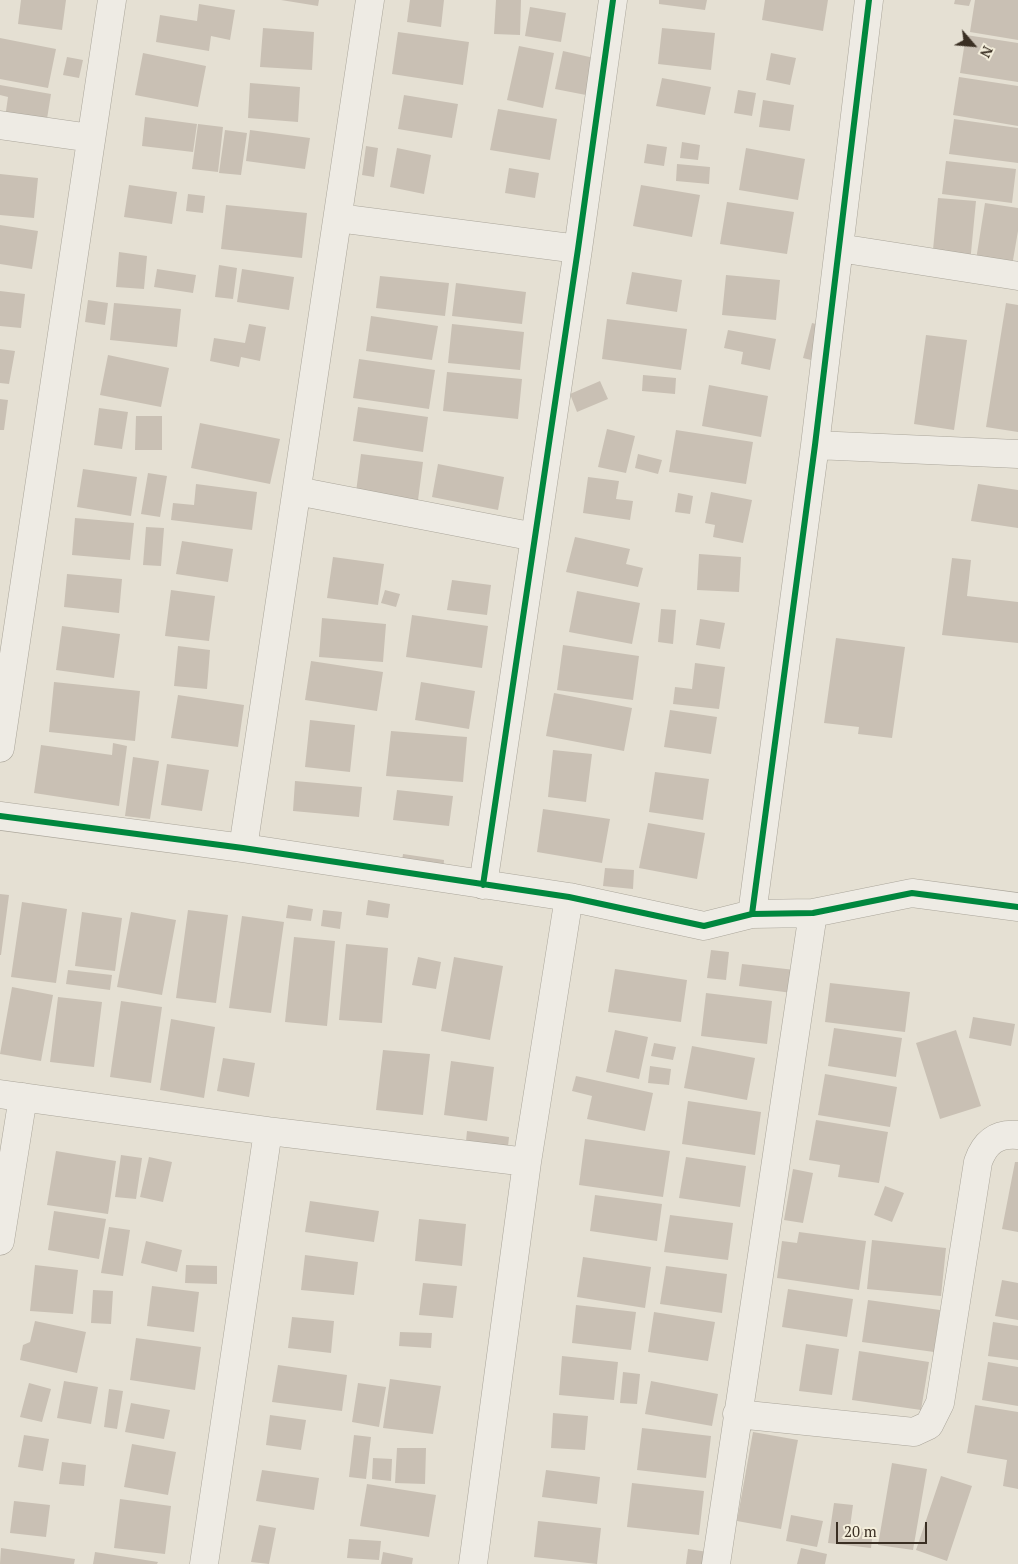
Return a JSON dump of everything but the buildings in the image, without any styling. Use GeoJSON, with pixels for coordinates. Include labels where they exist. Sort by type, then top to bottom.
{"type":"FeatureCollection","features":[{"type":"Feature","properties":{"kind":"street"},"geometry":{"type":"LineString","coordinates":[[0,748],[112,0]]}},
{"type":"Feature","properties":{"kind":"street"},"geometry":{"type":"LineString","coordinates":[[243,848],[370,0]]}},
{"type":"Feature","properties":{"kind":"street"},"geometry":{"type":"LineString","coordinates":[[483,885],[578,249],[613,0]]}},
{"type":"Feature","properties":{"kind":"street"},"geometry":{"type":"LineString","coordinates":[[752,914],[815,445],[869,0]]}},
{"type":"Feature","properties":{"kind":"street"},"geometry":{"type":"LineString","coordinates":[[0,125],[91,138]]}},
{"type":"Feature","properties":{"kind":"street"},"geometry":{"type":"LineString","coordinates":[[338,218],[578,249]]}},
{"type":"Feature","properties":{"kind":"street"},"geometry":{"type":"LineString","coordinates":[[839,248],[1018,276]]}},
{"type":"Feature","properties":{"kind":"street"},"geometry":{"type":"LineString","coordinates":[[815,445],[1018,454]]}},
{"type":"Feature","properties":{"kind":"street"},"geometry":{"type":"LineString","coordinates":[[297,491],[535,537]]}},
{"type":"Feature","properties":{"kind":"street"},"geometry":{"type":"LineString","coordinates":[[0,816],[243,848],[483,885],[569,896],[704,926],[752,914],[812,913],[912,893],[1018,907]]}},
{"type":"Feature","properties":{"kind":"street"},"geometry":{"type":"LineString","coordinates":[[472,1564],[527,1162],[569,896]]}},
{"type":"Feature","properties":{"kind":"street"},"geometry":{"type":"LineString","coordinates":[[716,1564],[812,913]]}},
{"type":"Feature","properties":{"kind":"street"},"geometry":{"type":"LineString","coordinates":[[0,1242],[11,1096],[268,1132],[527,1162]]}},
{"type":"Feature","properties":{"kind":"street"},"geometry":{"type":"LineString","coordinates":[[204,1564],[268,1132]]}},
{"type":"Feature","properties":{"kind":"street"},"geometry":{"type":"LineString","coordinates":[[737,1414],[914,1432],[929,1425],[940,1403],[978,1162],[982,1150],[990,1141],[1000,1135],[1018,1135]]}},
{"type":"Feature","properties":{"kind":"cycle path"},"geometry":{"type":"LineString","coordinates":[[483,885],[578,249],[613,0]]}},
{"type":"Feature","properties":{"kind":"cycle path"},"geometry":{"type":"LineString","coordinates":[[752,914],[815,445],[869,0]]}},
{"type":"Feature","properties":{"kind":"cycle path"},"geometry":{"type":"LineString","coordinates":[[0,816],[243,848],[569,897],[704,926],[752,914],[813,913],[912,893],[1018,907]]}}]}
